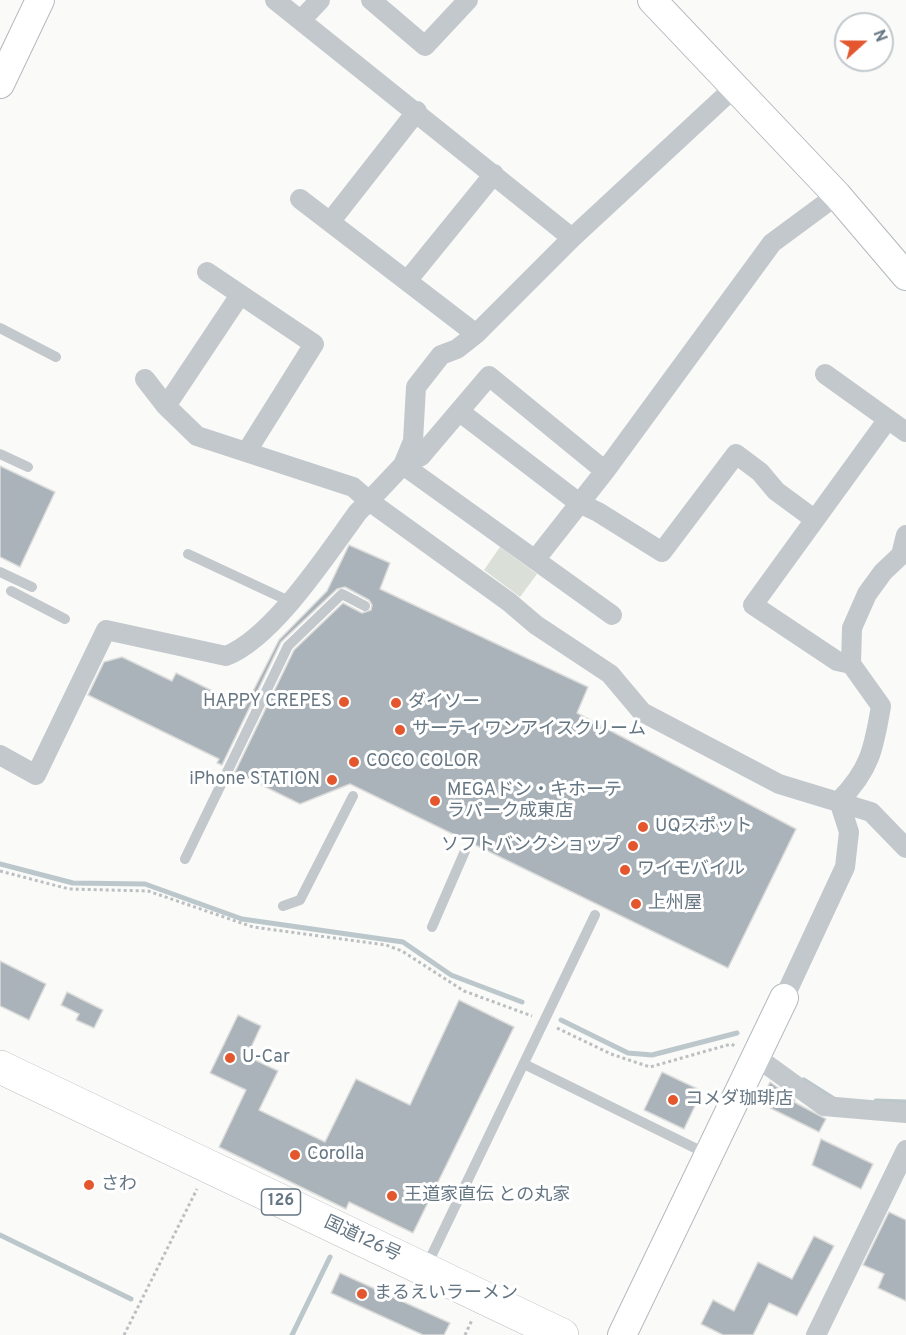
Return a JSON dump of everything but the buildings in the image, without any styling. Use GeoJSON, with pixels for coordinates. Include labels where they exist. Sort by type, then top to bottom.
{"type":"FeatureCollection","features":[{"type":"Feature","properties":{"kind":"highway","name":"国道126号"},"geometry":{"type":"LineString","coordinates":[[0,1067],[562,1335]]}},
{"type":"Feature","properties":{"kind":"street"},"geometry":{"type":"LineString","coordinates":[[0,84],[40,0]]}},
{"type":"Feature","properties":{"kind":"street"},"geometry":{"type":"LineString","coordinates":[[275,0],[417,111],[572,238]]}},
{"type":"Feature","properties":{"kind":"street"},"geometry":{"type":"LineString","coordinates":[[301,20],[320,0]]}},
{"type":"Feature","properties":{"kind":"street"},"geometry":{"type":"LineString","coordinates":[[371,0],[426,46],[468,0]]}},
{"type":"Feature","properties":{"kind":"street"},"geometry":{"type":"LineString","coordinates":[[652,0],[837,195],[906,276]]}},
{"type":"Feature","properties":{"kind":"street"},"geometry":{"type":"LineString","coordinates":[[403,465],[413,441],[416,387],[441,356],[457,349],[476,334],[572,238],[736,86]]}},
{"type":"Feature","properties":{"kind":"street"},"geometry":{"type":"LineString","coordinates":[[330,222],[417,111]]}},
{"type":"Feature","properties":{"kind":"street"},"geometry":{"type":"LineString","coordinates":[[406,280],[494,174]]}},
{"type":"Feature","properties":{"kind":"street"},"geometry":{"type":"LineString","coordinates":[[536,560],[605,471],[772,243],[837,195]]}},
{"type":"Feature","properties":{"kind":"street"},"geometry":{"type":"LineString","coordinates":[[300,199],[476,334]]}},
{"type":"Feature","properties":{"kind":"street"},"geometry":{"type":"LineString","coordinates":[[207,272],[314,345],[247,451]]}},
{"type":"Feature","properties":{"kind":"street"},"geometry":{"type":"LineString","coordinates":[[166,406],[240,295]]}},
{"type":"Feature","properties":{"kind":"street"},"geometry":{"type":"LineString","coordinates":[[825,374],[906,432]]}},
{"type":"Feature","properties":{"kind":"street"},"geometry":{"type":"LineString","coordinates":[[0,755],[36,774],[106,630],[226,656],[239,651],[291,602],[358,512],[403,465],[421,456],[489,376],[605,471]]}},
{"type":"Feature","properties":{"kind":"street"},"geometry":{"type":"LineString","coordinates":[[145,379],[166,406],[197,436],[353,487],[509,602],[536,625],[610,674],[642,712],[779,784],[871,812],[906,848]]}},
{"type":"Feature","properties":{"kind":"street"},"geometry":{"type":"LineString","coordinates":[[460,412],[579,503],[598,512],[662,552],[736,454],[760,472],[776,491],[814,519]]}},
{"type":"Feature","properties":{"kind":"street"},"geometry":{"type":"LineString","coordinates":[[852,664],[837,661],[753,605],[888,419]]}},
{"type":"Feature","properties":{"kind":"street"},"geometry":{"type":"LineString","coordinates":[[403,465],[612,615]]}},
{"type":"Feature","properties":{"kind":"street"},"geometry":{"type":"LineString","coordinates":[[839,801],[858,783],[874,752],[881,706],[852,664],[852,628],[867,594],[883,572],[901,555],[906,535]]}},
{"type":"Feature","properties":{"kind":"street"},"geometry":{"type":"LineString","coordinates":[[622,1335],[845,867],[849,832],[839,801]]}},
{"type":"Feature","properties":{"kind":"street"},"geometry":{"type":"LineString","coordinates":[[755,1056],[824,1106],[906,1113]]}},
{"type":"Feature","properties":{"kind":"street"},"geometry":{"type":"LineString","coordinates":[[816,1335],[906,1150]]}},
{"type":"Feature","properties":{"kind":"lane"},"geometry":{"type":"LineString","coordinates":[[0,328],[56,357]]}},
{"type":"Feature","properties":{"kind":"lane"},"geometry":{"type":"LineString","coordinates":[[0,454],[28,467]]}},
{"type":"Feature","properties":{"kind":"lane"},"geometry":{"type":"LineString","coordinates":[[188,554],[291,602]]}},
{"type":"Feature","properties":{"kind":"lane"},"geometry":{"type":"LineString","coordinates":[[0,572],[32,587]]}},
{"type":"Feature","properties":{"kind":"lane"},"geometry":{"type":"LineString","coordinates":[[11,591],[65,619]]}},
{"type":"Feature","properties":{"kind":"lane"},"geometry":{"type":"LineString","coordinates":[[185,859],[288,646],[342,594],[365,606]]}},
{"type":"Feature","properties":{"kind":"lane"},"geometry":{"type":"LineString","coordinates":[[283,906],[300,900],[353,796]]}},
{"type":"Feature","properties":{"kind":"lane"},"geometry":{"type":"LineString","coordinates":[[432,927],[465,851]]}},
{"type":"Feature","properties":{"kind":"lane"},"geometry":{"type":"LineString","coordinates":[[424,1270],[595,915]]}},
{"type":"Feature","properties":{"kind":"lane"},"geometry":{"type":"LineString","coordinates":[[524,1064],[707,1154]]}},
{"type":"Feature","properties":{"kind":"path"},"geometry":{"type":"LineString","coordinates":[[0,871],[69,889],[148,891],[253,927],[386,945],[402,951],[440,978],[464,991],[544,1021],[611,1054],[650,1066],[731,1044],[755,1056]]}},
{"type":"Feature","properties":{"kind":"path"},"geometry":{"type":"LineString","coordinates":[[124,1335],[207,1167]]}},
{"type":"Feature","properties":{"kind":"shaded area"},"geometry":{"type":"Polygon","coordinates":[[[500,547],[537,574],[520,597],[484,570],[500,547]]]}},
{"type":"Feature","properties":{"kind":"waterway"},"geometry":{"type":"LineString","coordinates":[[0,864],[73,883],[145,884],[242,919],[403,942],[451,975],[522,1002]]}},
{"type":"Feature","properties":{"kind":"waterway"},"geometry":{"type":"LineString","coordinates":[[561,1020],[628,1053],[652,1055],[737,1033]]}},
{"type":"Feature","properties":{"kind":"waterway"},"geometry":{"type":"LineString","coordinates":[[804,1080],[834,1099]]}},
{"type":"Feature","properties":{"kind":"waterway"},"geometry":{"type":"LineString","coordinates":[[876,1101],[906,1102]]}},
{"type":"Feature","properties":{"kind":"waterway"},"geometry":{"type":"LineString","coordinates":[[0,1235],[131,1299]]}},
{"type":"Feature","properties":{"kind":"waterway"},"geometry":{"type":"LineString","coordinates":[[292,1335],[330,1257]]}},
{"type":"Feature","properties":{"kind":"place","name":"HAPPY CREPES"},"geometry":{"type":"Point","coordinates":[344,702]}},
{"type":"Feature","properties":{"kind":"place","name":"ダイソー"},"geometry":{"type":"Point","coordinates":[396,703]}},
{"type":"Feature","properties":{"kind":"place","name":"サーティワンアイスクリーム"},"geometry":{"type":"Point","coordinates":[400,730]}},
{"type":"Feature","properties":{"kind":"place","name":"COCO COLOR"},"geometry":{"type":"Point","coordinates":[354,762]}},
{"type":"Feature","properties":{"kind":"place","name":"iPhone STATION"},"geometry":{"type":"Point","coordinates":[332,780]}},
{"type":"Feature","properties":{"kind":"place","name":"MEGAドン・キホーテ ラパーク成東店"},"geometry":{"type":"Point","coordinates":[435,801]}},
{"type":"Feature","properties":{"kind":"place","name":"UQスポット"},"geometry":{"type":"Point","coordinates":[643,827]}},
{"type":"Feature","properties":{"kind":"place","name":"ソフトバンクショップ"},"geometry":{"type":"Point","coordinates":[633,846]}},
{"type":"Feature","properties":{"kind":"place","name":"ワイモバイル"},"geometry":{"type":"Point","coordinates":[625,870]}},
{"type":"Feature","properties":{"kind":"place","name":"上州屋"},"geometry":{"type":"Point","coordinates":[636,904]}},
{"type":"Feature","properties":{"kind":"place","name":"U-Car"},"geometry":{"type":"Point","coordinates":[230,1058]}},
{"type":"Feature","properties":{"kind":"place","name":"コメダ珈琲店"},"geometry":{"type":"Point","coordinates":[673,1100]}},
{"type":"Feature","properties":{"kind":"place","name":"Corolla"},"geometry":{"type":"Point","coordinates":[295,1155]}},
{"type":"Feature","properties":{"kind":"place","name":"さわ"},"geometry":{"type":"Point","coordinates":[89,1185]}},
{"type":"Feature","properties":{"kind":"place","name":"王道家直伝 との丸家"},"geometry":{"type":"Point","coordinates":[392,1196]}},
{"type":"Feature","properties":{"kind":"place","name":"まるえいラーメン"},"geometry":{"type":"Point","coordinates":[362,1294]}}]}
